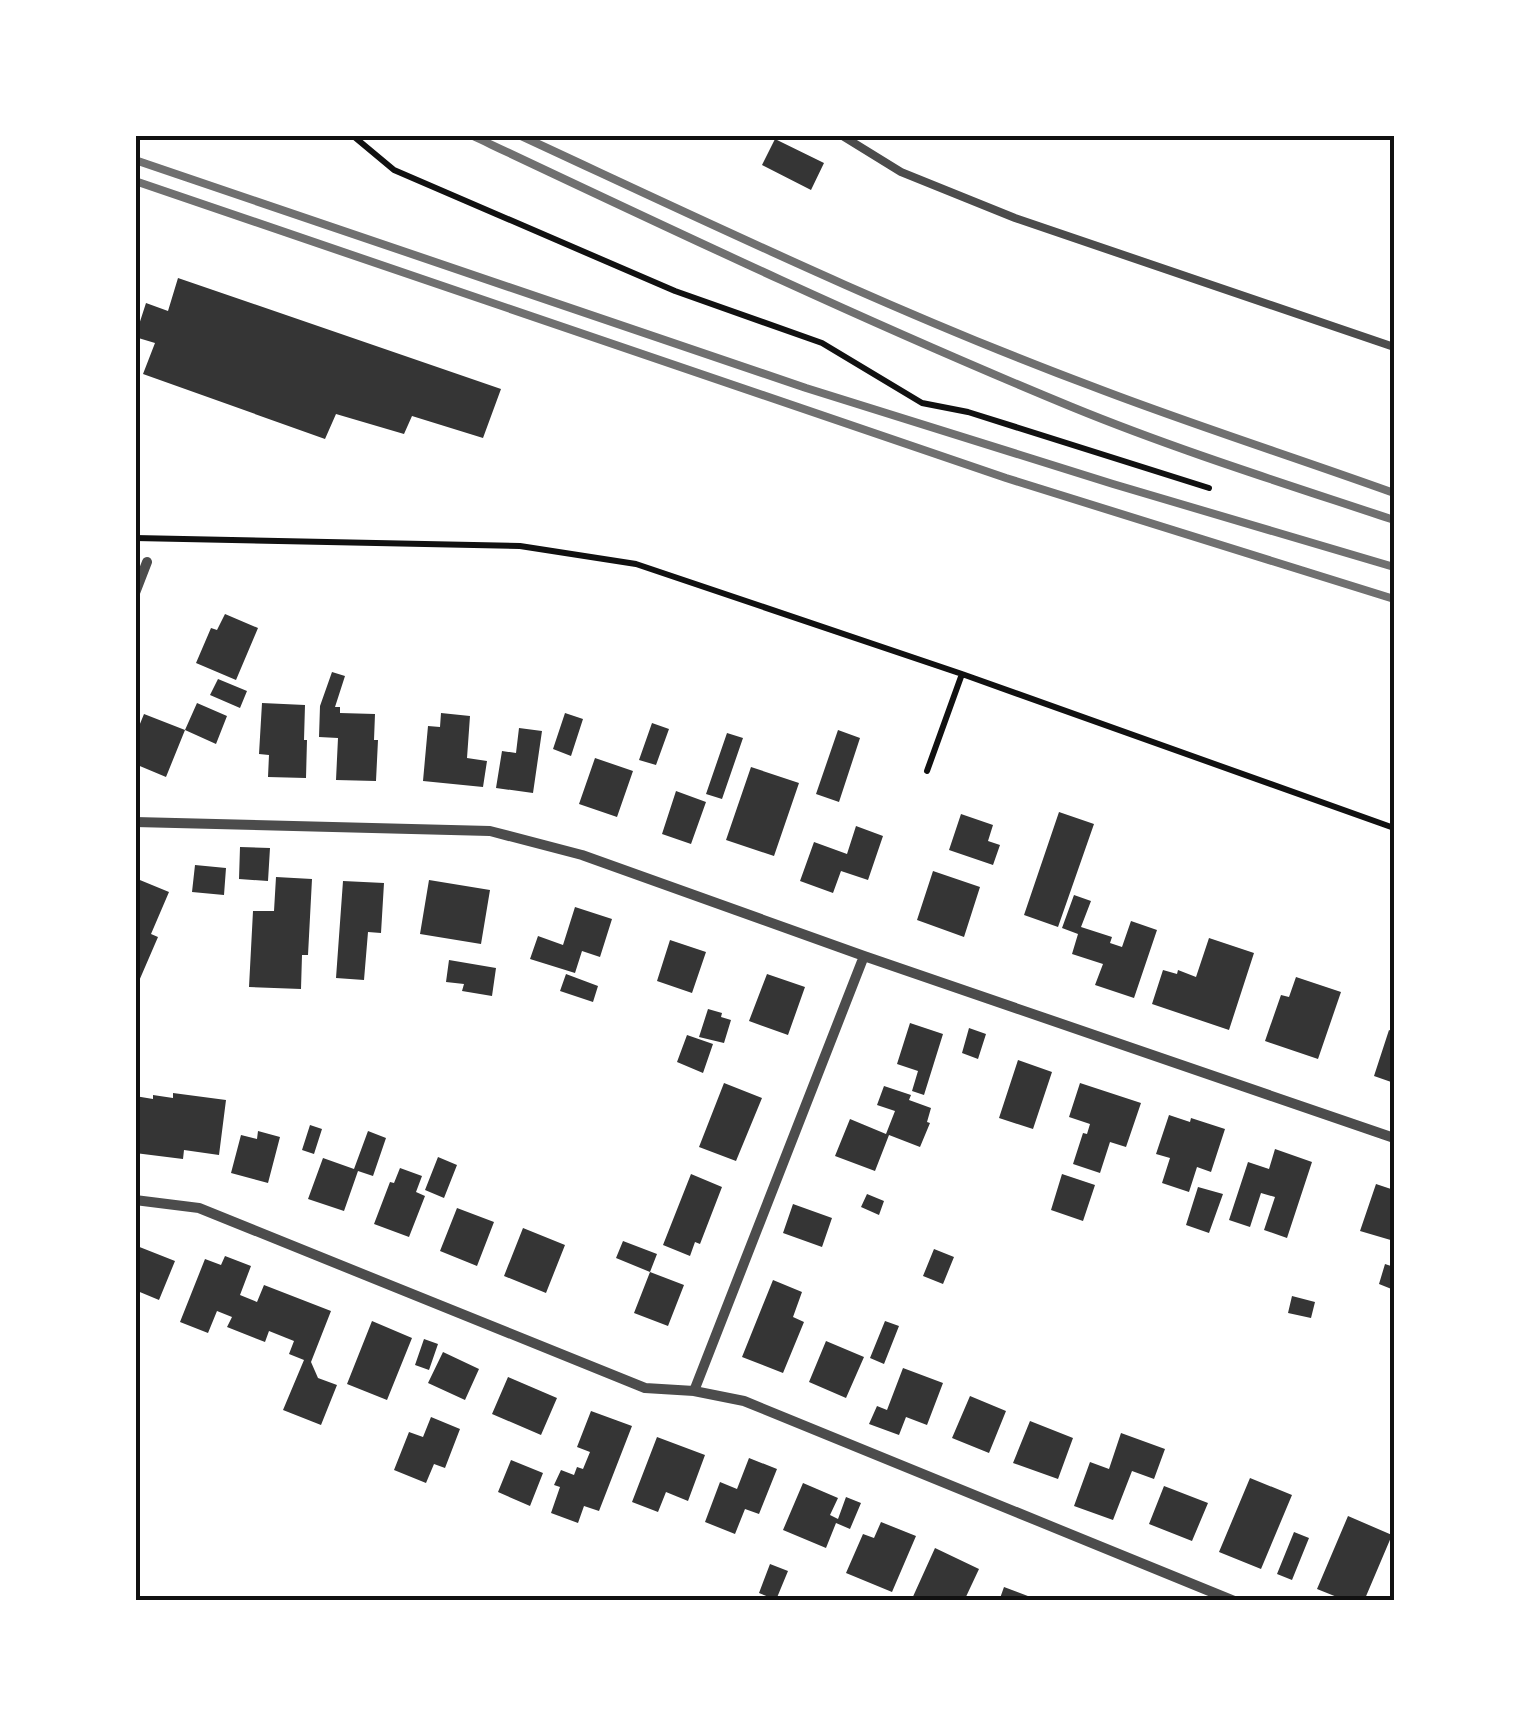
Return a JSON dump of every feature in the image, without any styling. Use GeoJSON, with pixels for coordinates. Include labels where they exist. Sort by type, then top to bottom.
{"type":"FeatureCollection","features":[{"type":"Feature","properties":{"kind":"street"},"geometry":{"type":"LineString","coordinates":[[135,593],[147,562]]}},
{"type":"Feature","properties":{"kind":"street"},"geometry":{"type":"LineString","coordinates":[[135,822],[490,831],[582,855],[1394,1138]]}},
{"type":"Feature","properties":{"kind":"street"},"geometry":{"type":"LineString","coordinates":[[694,1390],[864,956]]}},
{"type":"Feature","properties":{"kind":"street"},"geometry":{"type":"LineString","coordinates":[[135,1200],[199,1208],[645,1388],[694,1390],[744,1401],[1234,1601]]}},
{"type":"Feature","properties":{"kind":"lane"},"geometry":{"type":"LineString","coordinates":[[842,135],[901,172],[1015,218],[1394,347]]}},
{"type":"Feature","properties":{"kind":"path"},"geometry":{"type":"LineString","coordinates":[[352,135],[394,170],[675,292],[822,343],[922,403],[968,412],[1209,488]]}},
{"type":"Feature","properties":{"kind":"path"},"geometry":{"type":"LineString","coordinates":[[135,538],[520,546],[636,564],[962,674],[1394,828]]}},
{"type":"Feature","properties":{"kind":"path"},"geometry":{"type":"LineString","coordinates":[[927,771],[962,674]]}},
{"type":"Feature","properties":{"kind":"building"},"geometry":{"type":"Polygon","coordinates":[[[775,139],[824,163],[811,190],[762,165],[775,139]]]}},
{"type":"Feature","properties":{"kind":"building"},"geometry":{"type":"Polygon","coordinates":[[[178,278],[501,389],[483,438],[412,416],[404,434],[336,414],[325,439],[143,374],[155,343],[135,337],[146,303],[168,311],[178,278]]]}},
{"type":"Feature","properties":{"kind":"building"},"geometry":{"type":"Polygon","coordinates":[[[225,614],[258,628],[236,680],[196,663],[211,628],[217,630],[225,614]]]}},
{"type":"Feature","properties":{"kind":"building"},"geometry":{"type":"Polygon","coordinates":[[[332,672],[345,676],[335,707],[340,707],[340,713],[375,714],[376,781],[336,780],[338,738],[319,737],[320,706],[332,672]]]}},
{"type":"Feature","properties":{"kind":"building"},"geometry":{"type":"Polygon","coordinates":[[[218,679],[247,691],[240,708],[210,695],[218,679]]]}},
{"type":"Feature","properties":{"kind":"building"},"geometry":{"type":"Polygon","coordinates":[[[197,703],[227,716],[216,744],[185,730],[197,703]]]}},
{"type":"Feature","properties":{"kind":"building"},"geometry":{"type":"Polygon","coordinates":[[[262,703],[305,705],[306,778],[268,777],[269,755],[259,754],[262,703]]]}},
{"type":"Feature","properties":{"kind":"building"},"geometry":{"type":"Polygon","coordinates":[[[441,713],[470,716],[467,758],[487,761],[483,787],[423,781],[428,726],[440,727],[441,713]]]}},
{"type":"Feature","properties":{"kind":"building"},"geometry":{"type":"Polygon","coordinates":[[[565,713],[583,719],[571,756],[553,749],[565,713]]]}},
{"type":"Feature","properties":{"kind":"building"},"geometry":{"type":"Polygon","coordinates":[[[144,714],[185,730],[166,777],[135,764],[135,736],[144,714]]]}},
{"type":"Feature","properties":{"kind":"building"},"geometry":{"type":"Polygon","coordinates":[[[652,723],[669,729],[656,765],[639,760],[652,723]]]}},
{"type":"Feature","properties":{"kind":"building"},"geometry":{"type":"Polygon","coordinates":[[[519,728],[542,731],[533,793],[496,788],[502,751],[516,753],[519,728]]]}},
{"type":"Feature","properties":{"kind":"building"},"geometry":{"type":"Polygon","coordinates":[[[838,730],[860,738],[839,802],[816,794],[838,730]]]}},
{"type":"Feature","properties":{"kind":"building"},"geometry":{"type":"Polygon","coordinates":[[[727,733],[743,738],[722,799],[706,794],[727,733]]]}},
{"type":"Feature","properties":{"kind":"building"},"geometry":{"type":"Polygon","coordinates":[[[595,758],[633,771],[617,817],[579,804],[595,758]]]}},
{"type":"Feature","properties":{"kind":"building"},"geometry":{"type":"Polygon","coordinates":[[[751,767],[799,783],[774,856],[726,840],[751,767]]]}},
{"type":"Feature","properties":{"kind":"building"},"geometry":{"type":"Polygon","coordinates":[[[676,791],[706,802],[691,844],[662,834],[676,791]]]}},
{"type":"Feature","properties":{"kind":"building"},"geometry":{"type":"Polygon","coordinates":[[[1059,812],[1094,824],[1058,927],[1024,915],[1059,812]]]}},
{"type":"Feature","properties":{"kind":"building"},"geometry":{"type":"Polygon","coordinates":[[[961,814],[993,825],[988,841],[1000,845],[993,865],[949,850],[961,814]]]}},
{"type":"Feature","properties":{"kind":"building"},"geometry":{"type":"Polygon","coordinates":[[[856,826],[883,836],[868,880],[841,871],[833,893],[800,881],[814,842],[847,854],[856,826]]]}},
{"type":"Feature","properties":{"kind":"building"},"geometry":{"type":"Polygon","coordinates":[[[240,847],[270,848],[268,881],[239,879],[240,847]]]}},
{"type":"Feature","properties":{"kind":"building"},"geometry":{"type":"Polygon","coordinates":[[[195,865],[226,868],[224,895],[192,892],[195,865]]]}},
{"type":"Feature","properties":{"kind":"building"},"geometry":{"type":"Polygon","coordinates":[[[933,871],[980,887],[964,937],[917,920],[933,871]]]}},
{"type":"Feature","properties":{"kind":"building"},"geometry":{"type":"Polygon","coordinates":[[[276,877],[312,879],[308,955],[302,955],[301,989],[249,987],[253,911],[274,911],[276,877]]]}},
{"type":"Feature","properties":{"kind":"building"},"geometry":{"type":"Polygon","coordinates":[[[135,878],[169,892],[151,934],[158,937],[139,981],[135,980],[135,878]]]}},
{"type":"Feature","properties":{"kind":"building"},"geometry":{"type":"Polygon","coordinates":[[[429,880],[490,890],[481,944],[420,934],[429,880]]]}},
{"type":"Feature","properties":{"kind":"building"},"geometry":{"type":"Polygon","coordinates":[[[343,881],[384,883],[381,933],[368,932],[364,980],[336,978],[343,881]]]}},
{"type":"Feature","properties":{"kind":"building"},"geometry":{"type":"Polygon","coordinates":[[[1074,895],[1091,901],[1081,927],[1112,937],[1110,943],[1122,947],[1131,921],[1157,930],[1134,998],[1095,985],[1103,964],[1072,954],[1078,934],[1062,928],[1074,895]]]}},
{"type":"Feature","properties":{"kind":"building"},"geometry":{"type":"Polygon","coordinates":[[[575,907],[612,919],[600,957],[582,951],[575,973],[530,959],[538,936],[563,945],[575,907]]]}},
{"type":"Feature","properties":{"kind":"building"},"geometry":{"type":"Polygon","coordinates":[[[1209,938],[1254,953],[1229,1030],[1152,1004],[1163,970],[1177,974],[1178,970],[1196,977],[1209,938]]]}},
{"type":"Feature","properties":{"kind":"building"},"geometry":{"type":"Polygon","coordinates":[[[670,940],[706,952],[692,993],[657,981],[670,940]]]}},
{"type":"Feature","properties":{"kind":"building"},"geometry":{"type":"Polygon","coordinates":[[[449,960],[496,968],[492,996],[462,991],[464,984],[446,982],[449,960]]]}},
{"type":"Feature","properties":{"kind":"building"},"geometry":{"type":"Polygon","coordinates":[[[566,974],[598,986],[593,1002],[560,991],[566,974]]]}},
{"type":"Feature","properties":{"kind":"building"},"geometry":{"type":"Polygon","coordinates":[[[767,974],[805,987],[788,1035],[749,1021],[767,974]]]}},
{"type":"Feature","properties":{"kind":"building"},"geometry":{"type":"Polygon","coordinates":[[[1296,977],[1341,992],[1318,1059],[1265,1041],[1281,995],[1289,997],[1296,977]]]}},
{"type":"Feature","properties":{"kind":"building"},"geometry":{"type":"Polygon","coordinates":[[[708,1009],[731,1020],[724,1043],[699,1037],[708,1009]]]}},
{"type":"Feature","properties":{"kind":"building"},"geometry":{"type":"Polygon","coordinates":[[[910,1023],[943,1034],[924,1095],[912,1091],[918,1071],[897,1064],[910,1023]]]}},
{"type":"Feature","properties":{"kind":"building"},"geometry":{"type":"Polygon","coordinates":[[[969,1028],[986,1034],[978,1059],[962,1053],[969,1028]]]}},
{"type":"Feature","properties":{"kind":"building"},"geometry":{"type":"Polygon","coordinates":[[[1389,1030],[1394,1032],[1394,1083],[1374,1076],[1389,1030]]]}},
{"type":"Feature","properties":{"kind":"building"},"geometry":{"type":"Polygon","coordinates":[[[687,1035],[713,1044],[703,1073],[677,1062],[687,1035]]]}},
{"type":"Feature","properties":{"kind":"building"},"geometry":{"type":"Polygon","coordinates":[[[1018,1060],[1052,1072],[1033,1129],[999,1118],[1018,1060]]]}},
{"type":"Feature","properties":{"kind":"building"},"geometry":{"type":"Polygon","coordinates":[[[724,1083],[762,1098],[736,1161],[699,1147],[724,1083]]]}},
{"type":"Feature","properties":{"kind":"building"},"geometry":{"type":"Polygon","coordinates":[[[1080,1083],[1141,1103],[1126,1147],[1110,1142],[1100,1173],[1073,1164],[1090,1124],[1069,1117],[1080,1083]]]}},
{"type":"Feature","properties":{"kind":"building"},"geometry":{"type":"Polygon","coordinates":[[[884,1086],[911,1095],[909,1100],[931,1108],[927,1122],[930,1123],[920,1147],[889,1135],[875,1171],[835,1156],[850,1119],[886,1134],[895,1111],[877,1105],[884,1086]]]}},
{"type":"Feature","properties":{"kind":"building"},"geometry":{"type":"Polygon","coordinates":[[[173,1093],[226,1100],[219,1155],[184,1150],[183,1159],[135,1153],[135,1096],[173,1098],[173,1093]]]}},
{"type":"Feature","properties":{"kind":"building"},"geometry":{"type":"Polygon","coordinates":[[[1169,1115],[1225,1129],[1211,1172],[1197,1167],[1189,1192],[1162,1183],[1170,1158],[1156,1154],[1169,1115]]]}},
{"type":"Feature","properties":{"kind":"building"},"geometry":{"type":"Polygon","coordinates":[[[310,1125],[322,1129],[314,1154],[302,1150],[310,1125]]]}},
{"type":"Feature","properties":{"kind":"building"},"geometry":{"type":"Polygon","coordinates":[[[258,1131],[280,1137],[268,1183],[231,1173],[241,1135],[257,1139],[258,1131]]]}},
{"type":"Feature","properties":{"kind":"building"},"geometry":{"type":"Polygon","coordinates":[[[368,1131],[386,1138],[373,1176],[358,1171],[344,1211],[308,1199],[323,1158],[354,1169],[368,1131]]]}},
{"type":"Feature","properties":{"kind":"building"},"geometry":{"type":"Polygon","coordinates":[[[1275,1149],[1312,1162],[1287,1238],[1264,1230],[1275,1197],[1261,1193],[1250,1227],[1229,1220],[1248,1162],[1269,1169],[1275,1149]]]}},
{"type":"Feature","properties":{"kind":"building"},"geometry":{"type":"Polygon","coordinates":[[[438,1157],[457,1165],[444,1198],[425,1190],[438,1157]]]}},
{"type":"Feature","properties":{"kind":"building"},"geometry":{"type":"Polygon","coordinates":[[[400,1168],[422,1176],[416,1192],[425,1196],[409,1237],[374,1224],[390,1182],[394,1183],[400,1168]]]}},
{"type":"Feature","properties":{"kind":"building"},"geometry":{"type":"Polygon","coordinates":[[[691,1174],[722,1187],[700,1244],[695,1242],[690,1256],[663,1245],[691,1174]]]}},
{"type":"Feature","properties":{"kind":"building"},"geometry":{"type":"Polygon","coordinates":[[[1062,1174],[1095,1185],[1083,1221],[1051,1210],[1062,1174]]]}},
{"type":"Feature","properties":{"kind":"building"},"geometry":{"type":"Polygon","coordinates":[[[1376,1184],[1394,1190],[1394,1241],[1360,1231],[1376,1184]]]}},
{"type":"Feature","properties":{"kind":"building"},"geometry":{"type":"Polygon","coordinates":[[[1198,1187],[1223,1194],[1209,1233],[1186,1225],[1198,1187]]]}},
{"type":"Feature","properties":{"kind":"building"},"geometry":{"type":"Polygon","coordinates":[[[867,1194],[884,1201],[879,1215],[861,1207],[867,1194]]]}},
{"type":"Feature","properties":{"kind":"building"},"geometry":{"type":"Polygon","coordinates":[[[793,1204],[832,1218],[822,1247],[783,1233],[793,1204]]]}},
{"type":"Feature","properties":{"kind":"building"},"geometry":{"type":"Polygon","coordinates":[[[457,1208],[494,1222],[477,1266],[440,1251],[457,1208]]]}},
{"type":"Feature","properties":{"kind":"building"},"geometry":{"type":"Polygon","coordinates":[[[523,1228],[565,1245],[546,1293],[504,1276],[523,1228]]]}},
{"type":"Feature","properties":{"kind":"building"},"geometry":{"type":"Polygon","coordinates":[[[623,1241],[657,1254],[650,1272],[616,1258],[623,1241]]]}},
{"type":"Feature","properties":{"kind":"building"},"geometry":{"type":"Polygon","coordinates":[[[137,1246],[175,1261],[159,1300],[135,1290],[137,1246]]]}},
{"type":"Feature","properties":{"kind":"building"},"geometry":{"type":"Polygon","coordinates":[[[934,1249],[954,1257],[943,1284],[923,1276],[934,1249]]]}},
{"type":"Feature","properties":{"kind":"building"},"geometry":{"type":"Polygon","coordinates":[[[225,1256],[251,1266],[240,1295],[257,1302],[264,1285],[331,1311],[311,1362],[318,1378],[337,1385],[321,1425],[283,1410],[304,1360],[289,1354],[294,1341],[269,1331],[265,1342],[227,1327],[232,1317],[217,1311],[208,1333],[180,1322],[205,1259],[221,1265],[225,1256]]]}},
{"type":"Feature","properties":{"kind":"building"},"geometry":{"type":"Polygon","coordinates":[[[1385,1264],[1394,1267],[1394,1290],[1379,1284],[1385,1264]]]}},
{"type":"Feature","properties":{"kind":"building"},"geometry":{"type":"Polygon","coordinates":[[[650,1272],[684,1285],[668,1326],[634,1313],[650,1272]]]}},
{"type":"Feature","properties":{"kind":"building"},"geometry":{"type":"Polygon","coordinates":[[[773,1280],[802,1292],[793,1317],[804,1322],[783,1373],[742,1357],[773,1280]]]}},
{"type":"Feature","properties":{"kind":"building"},"geometry":{"type":"Polygon","coordinates":[[[1292,1296],[1315,1302],[1311,1318],[1288,1313],[1292,1296]]]}},
{"type":"Feature","properties":{"kind":"building"},"geometry":{"type":"Polygon","coordinates":[[[372,1321],[412,1338],[387,1400],[347,1384],[372,1321]]]}},
{"type":"Feature","properties":{"kind":"building"},"geometry":{"type":"Polygon","coordinates":[[[885,1321],[899,1326],[884,1364],[870,1358],[885,1321]]]}},
{"type":"Feature","properties":{"kind":"building"},"geometry":{"type":"Polygon","coordinates":[[[424,1339],[438,1344],[429,1370],[415,1365],[424,1339]]]}},
{"type":"Feature","properties":{"kind":"building"},"geometry":{"type":"Polygon","coordinates":[[[826,1341],[864,1357],[846,1398],[809,1382],[826,1341]]]}},
{"type":"Feature","properties":{"kind":"building"},"geometry":{"type":"Polygon","coordinates":[[[443,1352],[479,1369],[465,1400],[428,1383],[443,1352]]]}},
{"type":"Feature","properties":{"kind":"building"},"geometry":{"type":"Polygon","coordinates":[[[903,1368],[943,1383],[927,1425],[906,1417],[899,1435],[869,1424],[877,1406],[887,1410],[903,1368]]]}},
{"type":"Feature","properties":{"kind":"building"},"geometry":{"type":"Polygon","coordinates":[[[508,1377],[557,1398],[541,1435],[492,1414],[508,1377]]]}},
{"type":"Feature","properties":{"kind":"building"},"geometry":{"type":"Polygon","coordinates":[[[970,1396],[1006,1411],[989,1453],[952,1438],[970,1396]]]}},
{"type":"Feature","properties":{"kind":"building"},"geometry":{"type":"Polygon","coordinates":[[[591,1411],[632,1426],[599,1511],[584,1506],[578,1523],[551,1513],[560,1487],[554,1485],[561,1470],[574,1475],[577,1467],[583,1469],[590,1452],[577,1447],[591,1411]]]}},
{"type":"Feature","properties":{"kind":"building"},"geometry":{"type":"Polygon","coordinates":[[[431,1417],[460,1429],[445,1468],[434,1464],[426,1483],[394,1470],[409,1432],[423,1437],[431,1417]]]}},
{"type":"Feature","properties":{"kind":"building"},"geometry":{"type":"Polygon","coordinates":[[[1030,1421],[1073,1438],[1058,1479],[1013,1463],[1030,1421]]]}},
{"type":"Feature","properties":{"kind":"building"},"geometry":{"type":"Polygon","coordinates":[[[1121,1433],[1165,1449],[1154,1479],[1132,1471],[1113,1520],[1074,1506],[1090,1462],[1109,1469],[1121,1433]]]}},
{"type":"Feature","properties":{"kind":"building"},"geometry":{"type":"Polygon","coordinates":[[[657,1437],[705,1455],[688,1501],[666,1492],[658,1512],[632,1502],[657,1437]]]}},
{"type":"Feature","properties":{"kind":"building"},"geometry":{"type":"Polygon","coordinates":[[[749,1458],[777,1469],[759,1514],[745,1509],[735,1534],[705,1522],[720,1482],[737,1489],[749,1458]]]}},
{"type":"Feature","properties":{"kind":"building"},"geometry":{"type":"Polygon","coordinates":[[[511,1460],[543,1473],[530,1506],[498,1492],[511,1460]]]}},
{"type":"Feature","properties":{"kind":"building"},"geometry":{"type":"Polygon","coordinates":[[[1250,1478],[1292,1495],[1261,1569],[1219,1552],[1250,1478]]]}},
{"type":"Feature","properties":{"kind":"building"},"geometry":{"type":"Polygon","coordinates":[[[803,1483],[838,1498],[830,1515],[838,1519],[846,1497],[861,1503],[850,1529],[836,1523],[826,1548],[783,1530],[803,1483]]]}},
{"type":"Feature","properties":{"kind":"building"},"geometry":{"type":"Polygon","coordinates":[[[1164,1486],[1208,1503],[1192,1541],[1149,1524],[1164,1486]]]}},
{"type":"Feature","properties":{"kind":"building"},"geometry":{"type":"Polygon","coordinates":[[[1348,1516],[1392,1535],[1364,1601],[1347,1601],[1317,1589],[1348,1516]]]}},
{"type":"Feature","properties":{"kind":"building"},"geometry":{"type":"Polygon","coordinates":[[[881,1522],[916,1536],[892,1592],[846,1573],[863,1534],[874,1538],[881,1522]]]}},
{"type":"Feature","properties":{"kind":"building"},"geometry":{"type":"Polygon","coordinates":[[[1294,1532],[1309,1538],[1292,1580],[1277,1574],[1294,1532]]]}},
{"type":"Feature","properties":{"kind":"building"},"geometry":{"type":"Polygon","coordinates":[[[935,1548],[979,1569],[964,1601],[911,1601],[935,1548]]]}},
{"type":"Feature","properties":{"kind":"building"},"geometry":{"type":"Polygon","coordinates":[[[770,1564],[788,1571],[776,1600],[759,1593],[770,1564]]]}},
{"type":"Feature","properties":{"kind":"building"},"geometry":{"type":"Polygon","coordinates":[[[1004,1587],[1041,1601],[999,1601],[1004,1587]]]}},
{"type":"Feature","properties":{"kind":"railway"},"geometry":{"type":"LineString","coordinates":[[471,135],[845,309],[1072,407],[1394,520]]}},
{"type":"Feature","properties":{"kind":"railway"},"geometry":{"type":"LineString","coordinates":[[519,135],[804,267],[1021,359],[1394,493]]}},
{"type":"Feature","properties":{"kind":"railway"},"geometry":{"type":"LineString","coordinates":[[135,160],[806,388],[1394,567]]}},
{"type":"Feature","properties":{"kind":"railway"},"geometry":{"type":"LineString","coordinates":[[135,181],[1006,478],[1394,599]]}}]}
